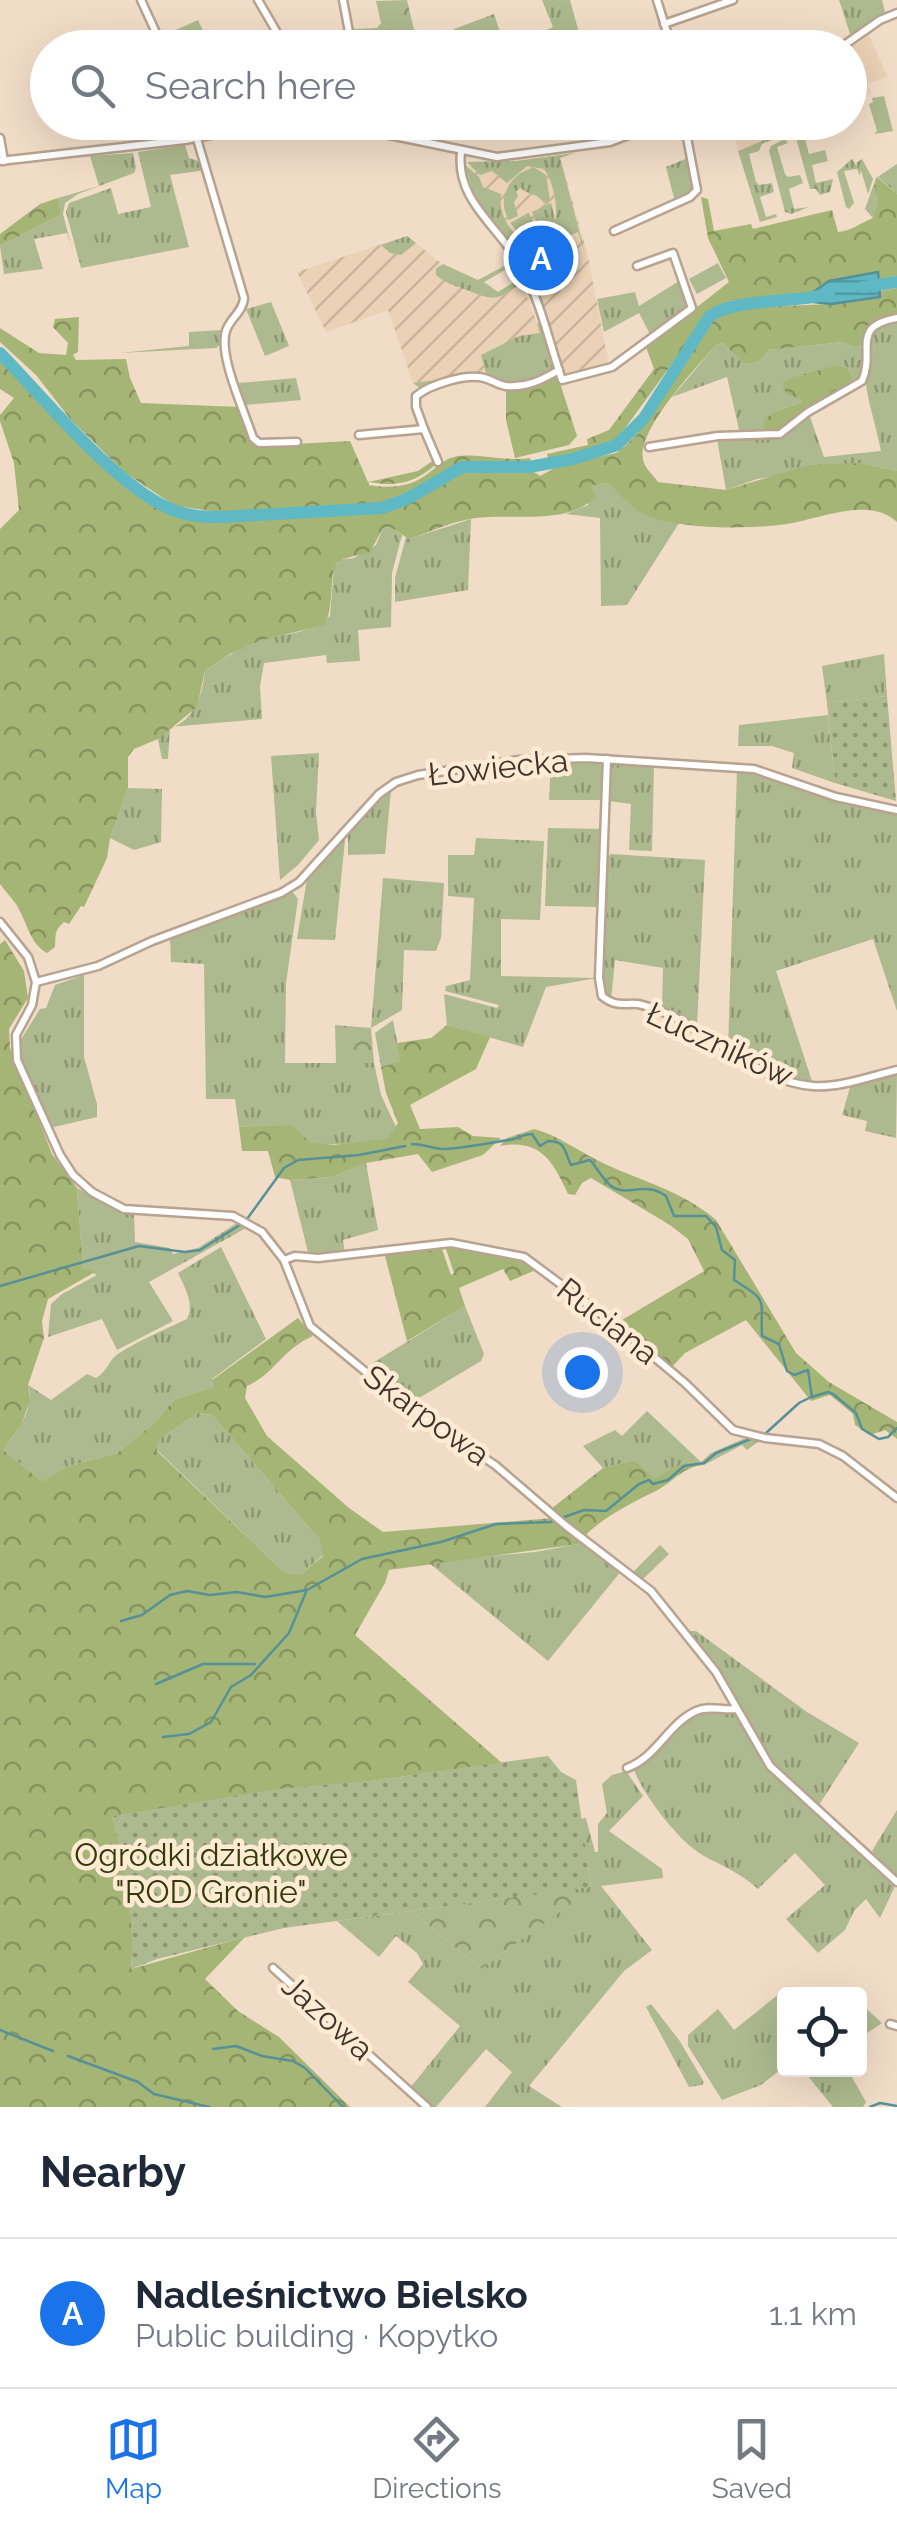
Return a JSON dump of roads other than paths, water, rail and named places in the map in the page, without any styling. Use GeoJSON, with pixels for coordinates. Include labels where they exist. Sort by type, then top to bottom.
{"type":"FeatureCollection","features":[{"type":"Feature","properties":{"kind":"street"},"geometry":{"type":"LineString","coordinates":[[141,0],[154,30]]}},
{"type":"Feature","properties":{"kind":"street"},"geometry":{"type":"LineString","coordinates":[[258,0],[276,30]]}},
{"type":"Feature","properties":{"kind":"street"},"geometry":{"type":"LineString","coordinates":[[343,0],[349,30]]}},
{"type":"Feature","properties":{"kind":"street"},"geometry":{"type":"LineString","coordinates":[[656,0],[666,30]]}},
{"type":"Feature","properties":{"kind":"street"},"geometry":{"type":"LineString","coordinates":[[664,24],[733,0]]}},
{"type":"Feature","properties":{"kind":"street"},"geometry":{"type":"LineString","coordinates":[[866,30],[897,13]]}},
{"type":"Feature","properties":{"kind":"street"},"geometry":{"type":"LineString","coordinates":[[0,138],[2,161],[178,140]]}},
{"type":"Feature","properties":{"kind":"street"},"geometry":{"type":"LineString","coordinates":[[196,140],[208,168],[244,298],[243,307],[226,330],[225,350],[253,438],[259,444],[298,442]]}},
{"type":"Feature","properties":{"kind":"street"},"geometry":{"type":"LineString","coordinates":[[417,140],[498,157],[615,140]]}},
{"type":"Feature","properties":{"kind":"street"},"geometry":{"type":"LineString","coordinates":[[614,230],[690,197],[697,190],[687,140]]}},
{"type":"Feature","properties":{"kind":"street"},"geometry":{"type":"LineString","coordinates":[[461,152],[465,188],[523,268],[562,380],[612,367],[692,308],[673,253],[636,266]]}},
{"type":"Feature","properties":{"kind":"street"},"geometry":{"type":"LineString","coordinates":[[649,448],[718,436],[780,434],[808,412],[862,381],[866,338],[871,328],[878,322],[897,318]]}},
{"type":"Feature","properties":{"kind":"street"},"geometry":{"type":"LineString","coordinates":[[438,462],[416,396],[424,390],[475,376],[506,386],[528,384],[558,370]]}},
{"type":"Feature","properties":{"kind":"street"},"geometry":{"type":"LineString","coordinates":[[359,435],[424,429]]}},
{"type":"Feature","properties":{"kind":"street","name":"Łowiecka"},"geometry":{"type":"LineString","coordinates":[[36,982],[98,966],[152,941],[281,894],[299,882],[378,794],[396,782],[418,775],[518,760],[608,759],[762,770],[836,797],[897,810]]}},
{"type":"Feature","properties":{"kind":"street","name":"Łuczników"},"geometry":{"type":"LineString","coordinates":[[608,759],[599,978],[602,996],[613,1004],[640,1005],[668,1015],[699,1030],[750,1064],[798,1083],[832,1085],[897,1070]]}},
{"type":"Feature","properties":{"kind":"street"},"geometry":{"type":"LineString","coordinates":[[0,922],[28,957],[36,982]]}},
{"type":"Feature","properties":{"kind":"street","name":"Skarpowa"},"geometry":{"type":"LineString","coordinates":[[36,982],[32,1005],[16,1035],[15,1051],[72,1175],[92,1192],[124,1209],[220,1214],[241,1219],[262,1232],[284,1260],[310,1326],[408,1408],[495,1465],[565,1526],[643,1584],[716,1672],[770,1766],[897,1882]]}},
{"type":"Feature","properties":{"kind":"street","name":"Ruciana"},"geometry":{"type":"LineString","coordinates":[[284,1260],[451,1244],[524,1257],[616,1325],[733,1430],[818,1444],[843,1456],[897,1498]]}},
{"type":"Feature","properties":{"kind":"street"},"geometry":{"type":"LineString","coordinates":[[627,1768],[643,1762],[696,1711],[736,1709]]}},
{"type":"Feature","properties":{"kind":"street","name":"Jazowa"},"geometry":{"type":"LineString","coordinates":[[274,1968],[427,2107]]}},
{"type":"Feature","properties":{"kind":"water"},"geometry":{"type":"Polygon","coordinates":[[[878,272],[880,297],[831,304],[814,302],[812,293],[829,281],[878,272]]]}},
{"type":"Feature","properties":{"kind":"waterway"},"geometry":{"type":"LineString","coordinates":[[863,287],[897,282]]}},
{"type":"Feature","properties":{"kind":"waterway"},"geometry":{"type":"LineString","coordinates":[[0,353],[124,479],[174,511],[222,517],[382,508],[407,499],[462,467],[529,467],[617,445],[644,418],[709,317],[748,304],[829,294]]}},
{"type":"Feature","properties":{"kind":"waterway"},"geometry":{"type":"LineString","coordinates":[[412,1144],[440,1149],[532,1134],[540,1146],[548,1141],[562,1145],[571,1165],[590,1160],[617,1189],[658,1191],[666,1196],[674,1216],[706,1216],[716,1227],[722,1250],[735,1260],[734,1280],[761,1302],[762,1336],[779,1344],[787,1371],[794,1375],[808,1370],[812,1397],[833,1394],[856,1413],[862,1429],[879,1439],[897,1428]]}},
{"type":"Feature","properties":{"kind":"waterway"},"geometry":{"type":"LineString","coordinates":[[247,1219],[284,1168],[298,1160],[405,1146]]}},
{"type":"Feature","properties":{"kind":"waterway"},"geometry":{"type":"LineString","coordinates":[[0,1286],[139,1246],[200,1250],[243,1223]]}},
{"type":"Feature","properties":{"kind":"waterway"},"geometry":{"type":"LineString","coordinates":[[766,1433],[811,1397]]}},
{"type":"Feature","properties":{"kind":"waterway"},"geometry":{"type":"LineString","coordinates":[[121,1621],[142,1615],[170,1595],[187,1591],[265,1597],[307,1590],[362,1559],[441,1542],[496,1524],[550,1522],[584,1510],[606,1511],[639,1484],[668,1480],[684,1466],[704,1463],[716,1453],[753,1438]]}},
{"type":"Feature","properties":{"kind":"waterway"},"geometry":{"type":"LineString","coordinates":[[163,1737],[189,1734],[211,1722],[231,1687],[251,1675],[289,1633],[306,1592]]}},
{"type":"Feature","properties":{"kind":"waterway"},"geometry":{"type":"LineString","coordinates":[[156,1684],[203,1664],[255,1664]]}},
{"type":"Feature","properties":{"kind":"waterway"},"geometry":{"type":"LineString","coordinates":[[0,2030],[53,2051]]}},
{"type":"Feature","properties":{"kind":"waterway"},"geometry":{"type":"LineString","coordinates":[[213,2049],[236,2046],[262,2056],[293,2061],[343,2107]]}},
{"type":"Feature","properties":{"kind":"waterway"},"geometry":{"type":"LineString","coordinates":[[68,2056],[138,2082],[154,2094],[209,2107]]}},
{"type":"Feature","properties":{"kind":"waterway"},"geometry":{"type":"LineString","coordinates":[[870,2107],[880,2103],[897,2106]]}},
{"type":"Feature","properties":{"kind":"place","name":"Nadleśnictwo Bielsko"},"geometry":{"type":"Point","coordinates":[541,258]}},
{"type":"Feature","properties":{"kind":"park label","name":"Ogródki działkowe \"ROD Gronie\""},"geometry":{"type":"Point","coordinates":[211,1872]}}]}
